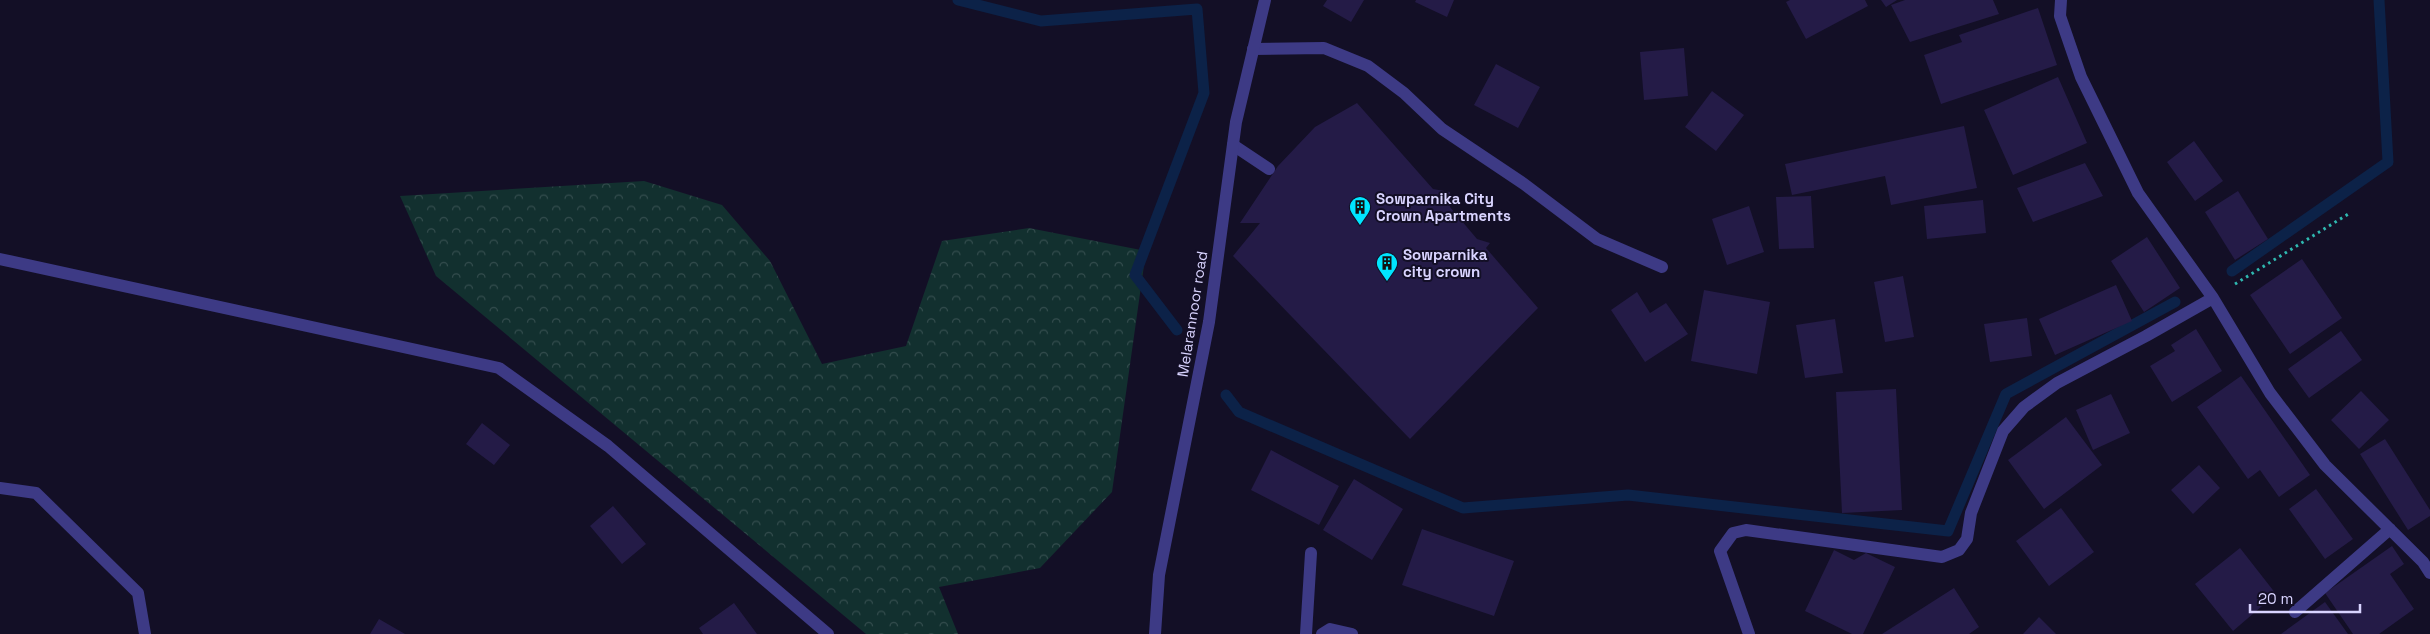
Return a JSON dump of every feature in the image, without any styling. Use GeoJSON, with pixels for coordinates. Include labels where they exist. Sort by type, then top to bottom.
{"type":"FeatureCollection","features":[{"type":"Feature","properties":{"kind":"street","name":"Melarannoor road"},"geometry":{"type":"LineString","coordinates":[[1154,634],[1159,575],[1209,322],[1233,145],[1265,0]]}},
{"type":"Feature","properties":{"kind":"street"},"geometry":{"type":"LineString","coordinates":[[2061,0],[2060,16],[2081,76],[2138,193],[2213,298],[2270,393],[2325,465],[2423,562],[2430,572]]}},
{"type":"Feature","properties":{"kind":"street"},"geometry":{"type":"LineString","coordinates":[[1254,49],[1324,48],[1368,66],[1404,93],[1442,129],[1524,184],[1597,239],[1662,266]]}},
{"type":"Feature","properties":{"kind":"street"},"geometry":{"type":"LineString","coordinates":[[1233,145],[1269,169]]}},
{"type":"Feature","properties":{"kind":"street"},"geometry":{"type":"LineString","coordinates":[[0,259],[499,368],[608,446],[828,634]]}},
{"type":"Feature","properties":{"kind":"street"},"geometry":{"type":"LineString","coordinates":[[1749,634],[1720,551],[1733,533],[1746,530],[1942,557],[1959,550],[1968,539],[1971,513],[2003,431],[2024,407],[2057,383],[2213,298]]}},
{"type":"Feature","properties":{"kind":"street"},"geometry":{"type":"LineString","coordinates":[[0,488],[36,493],[138,593],[145,634]]}},
{"type":"Feature","properties":{"kind":"street"},"geometry":{"type":"LineString","coordinates":[[2295,612],[2390,529]]}},
{"type":"Feature","properties":{"kind":"street"},"geometry":{"type":"LineString","coordinates":[[1306,634],[1311,553]]}},
{"type":"Feature","properties":{"kind":"street"},"geometry":{"type":"LineString","coordinates":[[1322,634],[1330,629],[1352,634]]}},
{"type":"Feature","properties":{"kind":"path"},"geometry":{"type":"LineString","coordinates":[[2213,298],[2350,213]]}},
{"type":"Feature","properties":{"kind":"green space"},"geometry":{"type":"Polygon","coordinates":[[[644,181],[722,205],[770,261],[822,364],[906,346],[942,241],[1029,228],[1146,251],[1112,492],[1040,568],[939,587],[958,634],[866,634],[436,276],[400,196],[644,181]]]}},
{"type":"Feature","properties":{"kind":"building"},"geometry":{"type":"Polygon","coordinates":[[[1327,0],[1364,0],[1351,22],[1323,6],[1327,0]]]}},
{"type":"Feature","properties":{"kind":"building"},"geometry":{"type":"Polygon","coordinates":[[[1416,0],[1454,0],[1447,17],[1415,2],[1416,0]]]}},
{"type":"Feature","properties":{"kind":"building"},"geometry":{"type":"Polygon","coordinates":[[[1790,0],[1865,0],[1868,6],[1806,39],[1786,2],[1790,0]]]}},
{"type":"Feature","properties":{"kind":"building"},"geometry":{"type":"Polygon","coordinates":[[[1881,0],[1897,0],[1886,7],[1881,0]]]}},
{"type":"Feature","properties":{"kind":"building"},"geometry":{"type":"Polygon","coordinates":[[[1905,0],[1993,0],[1999,14],[1910,42],[1891,5],[1905,0]]]}},
{"type":"Feature","properties":{"kind":"building"},"geometry":{"type":"Polygon","coordinates":[[[2038,8],[2057,65],[1941,104],[1924,55],[1962,42],[1959,35],[2038,8]]]}},
{"type":"Feature","properties":{"kind":"building"},"geometry":{"type":"Polygon","coordinates":[[[1684,48],[1688,96],[1644,100],[1640,52],[1684,48]]]}},
{"type":"Feature","properties":{"kind":"building"},"geometry":{"type":"Polygon","coordinates":[[[1496,64],[1540,87],[1518,128],[1474,105],[1496,64]]]}},
{"type":"Feature","properties":{"kind":"building"},"geometry":{"type":"Polygon","coordinates":[[[2058,77],[2087,143],[2013,175],[1984,110],[2058,77]]]}},
{"type":"Feature","properties":{"kind":"building"},"geometry":{"type":"Polygon","coordinates":[[[1712,91],[1744,115],[1716,151],[1685,127],[1712,91]]]}},
{"type":"Feature","properties":{"kind":"building","name":"Sowparnika city crown"},"geometry":{"type":"Polygon","coordinates":[[[1357,103],[1433,189],[1450,192],[1450,207],[1477,239],[1490,243],[1486,248],[1538,308],[1410,439],[1233,256],[1260,223],[1240,223],[1278,166],[1315,127],[1357,103]]]}},
{"type":"Feature","properties":{"kind":"building"},"geometry":{"type":"Polygon","coordinates":[[[1964,126],[1977,188],[1891,205],[1885,176],[1792,195],[1785,164],[1964,126]]]}},
{"type":"Feature","properties":{"kind":"building"},"geometry":{"type":"Polygon","coordinates":[[[2194,141],[2223,181],[2195,201],[2167,162],[2194,141]]]}},
{"type":"Feature","properties":{"kind":"building"},"geometry":{"type":"Polygon","coordinates":[[[2085,163],[2103,196],[2033,222],[2017,188],[2085,163]]]}},
{"type":"Feature","properties":{"kind":"building"},"geometry":{"type":"Polygon","coordinates":[[[2238,191],[2268,239],[2235,260],[2205,212],[2238,191]]]}},
{"type":"Feature","properties":{"kind":"building"},"geometry":{"type":"Polygon","coordinates":[[[1811,196],[1814,248],[1779,249],[1776,197],[1811,196]]]}},
{"type":"Feature","properties":{"kind":"building"},"geometry":{"type":"Polygon","coordinates":[[[1983,200],[1986,233],[1927,239],[1924,206],[1983,200]]]}},
{"type":"Feature","properties":{"kind":"building"},"geometry":{"type":"Polygon","coordinates":[[[1749,206],[1764,252],[1727,265],[1712,219],[1749,206]]]}},
{"type":"Feature","properties":{"kind":"building"},"geometry":{"type":"Polygon","coordinates":[[[2147,237],[2180,288],[2144,312],[2111,261],[2147,237]]]}},
{"type":"Feature","properties":{"kind":"building"},"geometry":{"type":"Polygon","coordinates":[[[2302,259],[2342,318],[2290,354],[2250,295],[2302,259]]]}},
{"type":"Feature","properties":{"kind":"building"},"geometry":{"type":"Polygon","coordinates":[[[1903,276],[1914,337],[1885,342],[1874,282],[1903,276]]]}},
{"type":"Feature","properties":{"kind":"building"},"geometry":{"type":"Polygon","coordinates":[[[2116,285],[2132,321],[2055,355],[2039,319],[2116,285]]]}},
{"type":"Feature","properties":{"kind":"building"},"geometry":{"type":"Polygon","coordinates":[[[1704,290],[1770,302],[1757,374],[1691,361],[1704,290]]]}},
{"type":"Feature","properties":{"kind":"building"},"geometry":{"type":"Polygon","coordinates":[[[1637,292],[1650,313],[1666,303],[1688,334],[1645,362],[1611,310],[1637,292]]]}},
{"type":"Feature","properties":{"kind":"building"},"geometry":{"type":"Polygon","coordinates":[[[2027,318],[2032,356],[1990,362],[1984,324],[2027,318]]]}},
{"type":"Feature","properties":{"kind":"building"},"geometry":{"type":"Polygon","coordinates":[[[1835,319],[1843,373],[1805,378],[1796,325],[1835,319]]]}},
{"type":"Feature","properties":{"kind":"building"},"geometry":{"type":"Polygon","coordinates":[[[2196,329],[2222,371],[2172,402],[2150,366],[2175,351],[2171,345],[2196,329]]]}},
{"type":"Feature","properties":{"kind":"building"},"geometry":{"type":"Polygon","coordinates":[[[2341,331],[2362,360],[2309,398],[2288,369],[2341,331]]]}},
{"type":"Feature","properties":{"kind":"building"},"geometry":{"type":"Polygon","coordinates":[[[2241,376],[2310,475],[2279,497],[2260,470],[2248,479],[2197,407],[2241,376]]]}},
{"type":"Feature","properties":{"kind":"building"},"geometry":{"type":"Polygon","coordinates":[[[1896,389],[1902,510],[1842,513],[1836,392],[1896,389]]]}},
{"type":"Feature","properties":{"kind":"building"},"geometry":{"type":"Polygon","coordinates":[[[2361,391],[2389,420],[2359,449],[2331,420],[2361,391]]]}},
{"type":"Feature","properties":{"kind":"building"},"geometry":{"type":"Polygon","coordinates":[[[2111,394],[2130,433],[2093,450],[2076,410],[2111,394]]]}},
{"type":"Feature","properties":{"kind":"building"},"geometry":{"type":"Polygon","coordinates":[[[2066,417],[2102,465],[2044,509],[2008,460],[2066,417]]]}},
{"type":"Feature","properties":{"kind":"building"},"geometry":{"type":"Polygon","coordinates":[[[482,423],[510,445],[494,465],[466,444],[482,423]]]}},
{"type":"Feature","properties":{"kind":"building"},"geometry":{"type":"Polygon","coordinates":[[[2385,439],[2430,510],[2430,516],[2408,530],[2360,454],[2385,439]]]}},
{"type":"Feature","properties":{"kind":"building"},"geometry":{"type":"Polygon","coordinates":[[[1271,450],[1339,486],[1319,525],[1251,490],[1271,450]]]}},
{"type":"Feature","properties":{"kind":"building"},"geometry":{"type":"Polygon","coordinates":[[[2199,465],[2220,488],[2193,514],[2171,490],[2199,465]]]}},
{"type":"Feature","properties":{"kind":"building"},"geometry":{"type":"Polygon","coordinates":[[[1354,479],[1403,509],[1372,560],[1323,530],[1354,479]]]}},
{"type":"Feature","properties":{"kind":"building"},"geometry":{"type":"Polygon","coordinates":[[[2316,489],[2353,539],[2325,559],[2289,509],[2316,489]]]}},
{"type":"Feature","properties":{"kind":"building"},"geometry":{"type":"Polygon","coordinates":[[[613,506],[646,544],[622,564],[590,526],[613,506]]]}},
{"type":"Feature","properties":{"kind":"building"},"geometry":{"type":"Polygon","coordinates":[[[2061,508],[2094,552],[2049,586],[2016,541],[2061,508]]]}},
{"type":"Feature","properties":{"kind":"building"},"geometry":{"type":"Polygon","coordinates":[[[1422,529],[1514,561],[1494,616],[1402,585],[1422,529]]]}},
{"type":"Feature","properties":{"kind":"building"},"geometry":{"type":"Polygon","coordinates":[[[2392,546],[2404,564],[2390,574],[2414,609],[2379,634],[2353,634],[2325,593],[2392,546]]]}},
{"type":"Feature","properties":{"kind":"building"},"geometry":{"type":"Polygon","coordinates":[[[2240,548],[2276,594],[2233,631],[2195,584],[2240,548]]]}},
{"type":"Feature","properties":{"kind":"building"},"geometry":{"type":"Polygon","coordinates":[[[1834,550],[1854,560],[1866,553],[1895,567],[1863,634],[1852,634],[1805,611],[1834,550]]]}},
{"type":"Feature","properties":{"kind":"building"},"geometry":{"type":"Polygon","coordinates":[[[1954,588],[1979,627],[1969,634],[1882,634],[1954,588]]]}},
{"type":"Feature","properties":{"kind":"building"},"geometry":{"type":"Polygon","coordinates":[[[2325,602],[2348,634],[2281,634],[2325,602]]]}},
{"type":"Feature","properties":{"kind":"building"},"geometry":{"type":"Polygon","coordinates":[[[734,603],[757,634],[703,634],[699,628],[734,603]]]}},
{"type":"Feature","properties":{"kind":"building"},"geometry":{"type":"Polygon","coordinates":[[[2039,617],[2056,634],[2023,634],[2039,617]]]}},
{"type":"Feature","properties":{"kind":"building"},"geometry":{"type":"Polygon","coordinates":[[[379,619],[405,634],[370,634],[379,619]]]}},
{"type":"Feature","properties":{"kind":"waterway"},"geometry":{"type":"LineString","coordinates":[[958,0],[1041,21],[1197,9],[1204,93],[1135,275],[1177,330]]}},
{"type":"Feature","properties":{"kind":"waterway"},"geometry":{"type":"LineString","coordinates":[[2232,271],[2388,162],[2379,0]]}},
{"type":"Feature","properties":{"kind":"waterway"},"geometry":{"type":"LineString","coordinates":[[1226,395],[1239,412],[1463,508],[1628,495],[1948,531],[2006,394],[2175,302]]}},
{"type":"Feature","properties":{"kind":"place","name":"Sowparnika City Crown Apartments"},"geometry":{"type":"Point","coordinates":[1360,226]}},
{"type":"Feature","properties":{"kind":"place","name":"Sowparnika city crown"},"geometry":{"type":"Point","coordinates":[1387,282]}}]}
